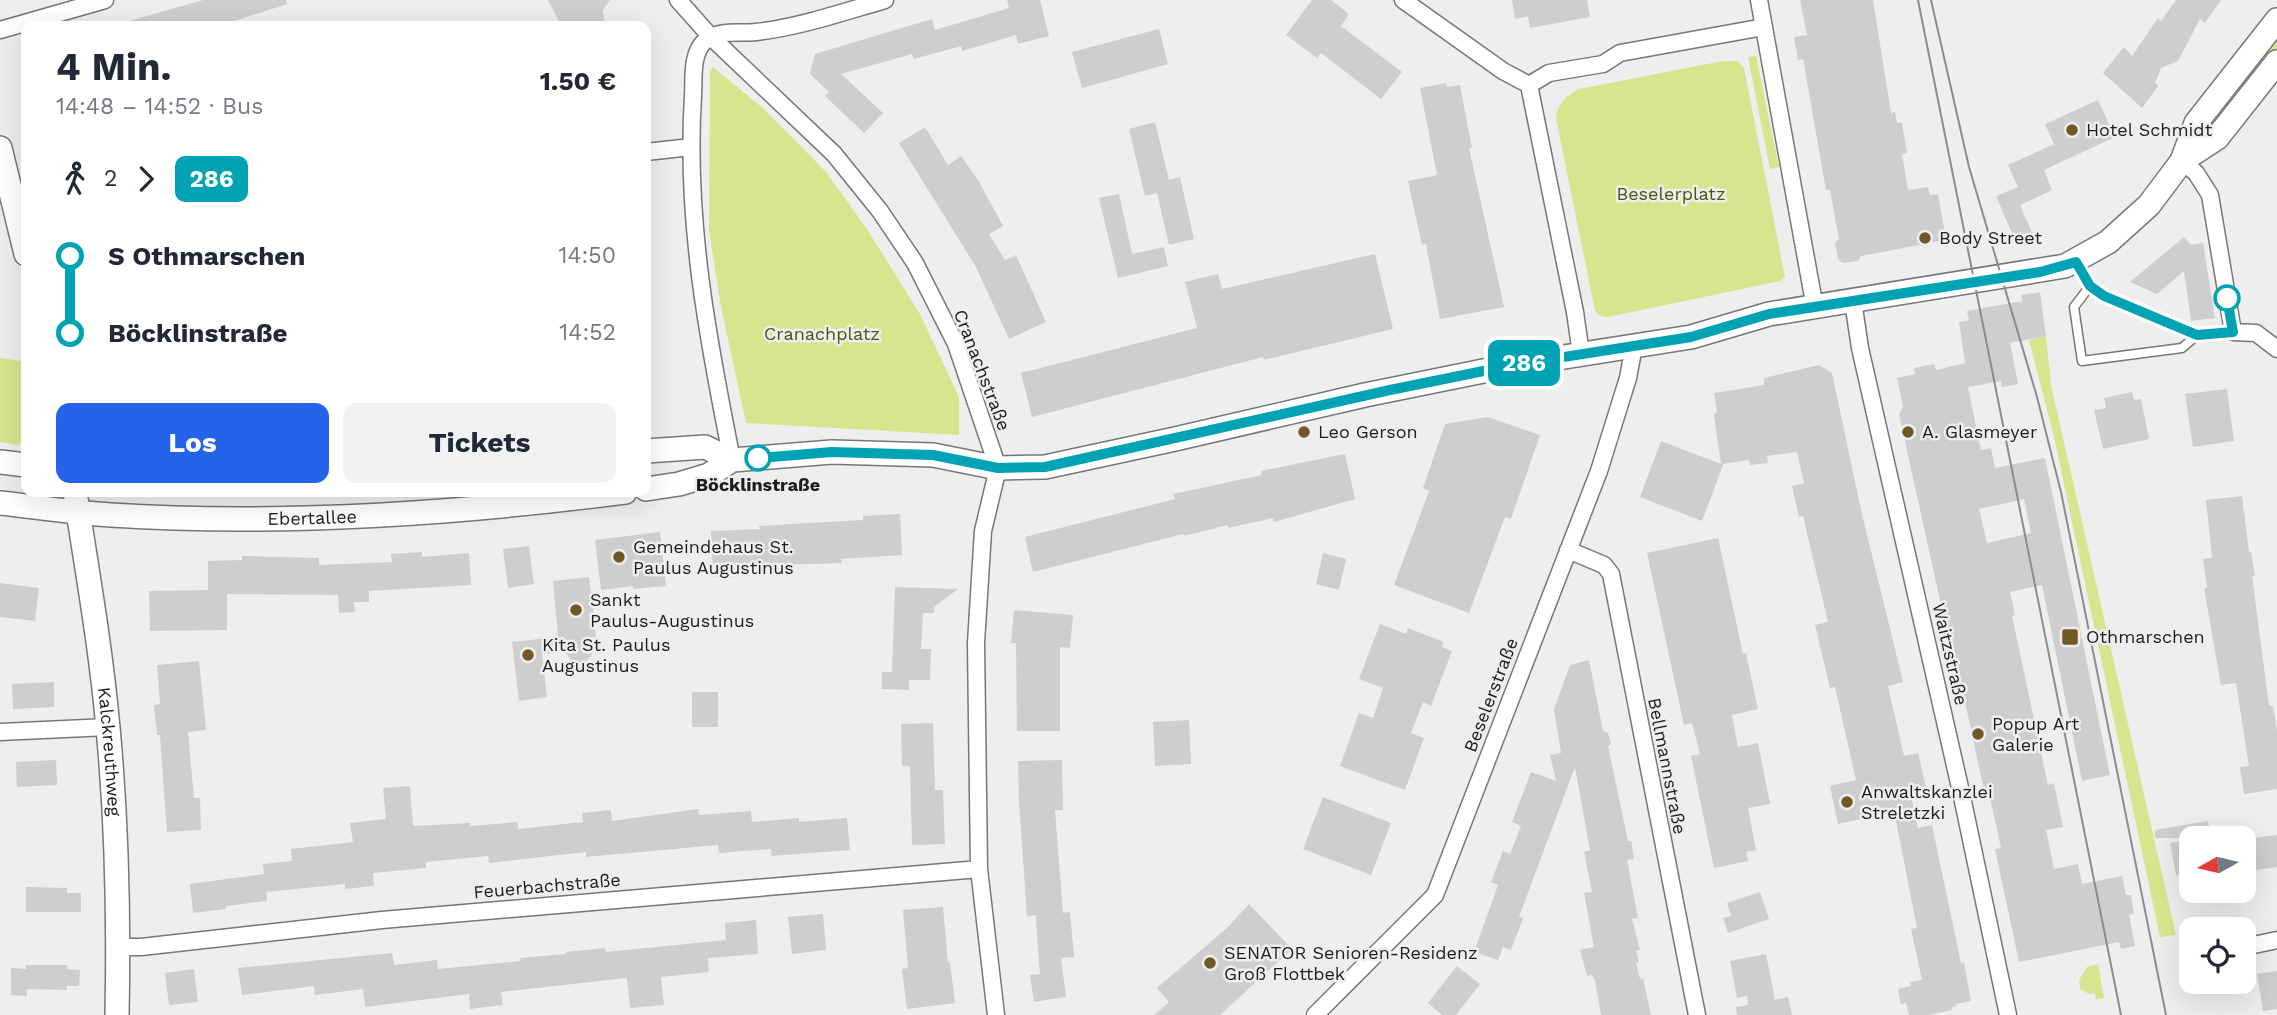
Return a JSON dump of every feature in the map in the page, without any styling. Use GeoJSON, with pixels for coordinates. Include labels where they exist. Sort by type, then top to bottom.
{"type":"FeatureCollection","features":[{"type":"Feature","properties":{"kind":"main road"},"geometry":{"type":"LineString","coordinates":[[651,488],[709,475],[732,460],[832,452],[933,455],[998,468],[1045,467],[1365,395],[1513,365],[1691,337],[1769,314],[2040,272],[2076,262],[2108,242],[2136,218],[2162,190],[2182,161],[2196,123],[2277,20]]}},
{"type":"Feature","properties":{"kind":"main road"},"geometry":{"type":"LineString","coordinates":[[2182,161],[2217,138],[2277,62]]}},
{"type":"Feature","properties":{"kind":"main road"},"geometry":{"type":"LineString","coordinates":[[1,153],[21,231]]}},
{"type":"Feature","properties":{"kind":"main road"},"geometry":{"type":"LineString","coordinates":[[651,451],[705,447],[732,460]]}},
{"type":"Feature","properties":{"kind":"main road"},"geometry":{"type":"LineString","coordinates":[[0,462],[21,464]]}},
{"type":"Feature","properties":{"kind":"main road","name":"Ebertallee"},"geometry":{"type":"LineString","coordinates":[[0,503],[77,502],[111,515],[294,518],[440,512],[586,497]]}},
{"type":"Feature","properties":{"kind":"main road","name":"Kalckreuthweg"},"geometry":{"type":"LineString","coordinates":[[77,502],[108,727],[119,947],[117,1015]]}},
{"type":"Feature","properties":{"kind":"street"},"geometry":{"type":"LineString","coordinates":[[32,21],[105,0]]}},
{"type":"Feature","properties":{"kind":"street","name":"Cranachstraße"},"geometry":{"type":"LineString","coordinates":[[678,0],[711,37],[834,154],[880,211],[915,263],[956,344],[998,468]]}},
{"type":"Feature","properties":{"kind":"street"},"geometry":{"type":"LineString","coordinates":[[732,460],[709,347],[693,217],[691,147],[696,55],[701,45],[711,37],[773,30],[885,0]]}},
{"type":"Feature","properties":{"kind":"street"},"geometry":{"type":"LineString","coordinates":[[1403,0],[1503,71],[1529,85]]}},
{"type":"Feature","properties":{"kind":"street"},"geometry":{"type":"LineString","coordinates":[[1759,0],[1815,307]]}},
{"type":"Feature","properties":{"kind":"street"},"geometry":{"type":"LineString","coordinates":[[0,30],[21,24]]}},
{"type":"Feature","properties":{"kind":"street"},"geometry":{"type":"LineString","coordinates":[[1529,85],[1549,73],[1603,64],[1620,53],[1764,27]]}},
{"type":"Feature","properties":{"kind":"street"},"geometry":{"type":"LineString","coordinates":[[1529,85],[1581,354]]}},
{"type":"Feature","properties":{"kind":"street"},"geometry":{"type":"LineString","coordinates":[[651,151],[691,147]]}},
{"type":"Feature","properties":{"kind":"street"},"geometry":{"type":"LineString","coordinates":[[2182,161],[2196,173],[2210,195],[2233,332],[2256,333],[2277,349]]}},
{"type":"Feature","properties":{"kind":"street","name":"Waitzstraße"},"geometry":{"type":"LineString","coordinates":[[1853,302],[1860,348],[1963,801],[2008,1015]]}},
{"type":"Feature","properties":{"kind":"street","name":"Beselerstraße"},"geometry":{"type":"LineString","coordinates":[[1315,1015],[1436,895],[1599,471],[1628,378],[1634,346]]}},
{"type":"Feature","properties":{"kind":"street"},"geometry":{"type":"LineString","coordinates":[[996,1015],[979,869],[976,643],[983,531],[998,468]]}},
{"type":"Feature","properties":{"kind":"street","name":"Bellmannstraße"},"geometry":{"type":"LineString","coordinates":[[1568,550],[1604,565],[1611,574],[1697,1015]]}},
{"type":"Feature","properties":{"kind":"street"},"geometry":{"type":"LineString","coordinates":[[0,732],[108,727]]}},
{"type":"Feature","properties":{"kind":"street","name":"Feuerbachstraße"},"geometry":{"type":"LineString","coordinates":[[119,947],[141,947],[382,920],[979,869]]}},
{"type":"Feature","properties":{"kind":"street"},"geometry":{"type":"LineString","coordinates":[[2256,944],[2277,940]]}},
{"type":"Feature","properties":{"kind":"lane"},"geometry":{"type":"LineString","coordinates":[[2076,262],[2090,286],[2104,296],[2197,335],[2233,332]]}},
{"type":"Feature","properties":{"kind":"lane"},"geometry":{"type":"LineString","coordinates":[[2090,286],[2074,307],[2082,361],[2182,348],[2197,335]]}},
{"type":"Feature","properties":{"kind":"green space"},"geometry":{"type":"Polygon","coordinates":[[[2277,31],[2277,53],[2207,133],[2205,127],[2277,31]]]}},
{"type":"Feature","properties":{"kind":"green space"},"geometry":{"type":"Polygon","coordinates":[[[1756,56],[1779,167],[1770,169],[1748,57],[1756,56]]]}},
{"type":"Feature","properties":{"kind":"green space","name":"Beselerplatz"},"geometry":{"type":"Polygon","coordinates":[[[1723,61],[1738,61],[1744,68],[1785,277],[1780,281],[1608,317],[1600,316],[1595,311],[1556,118],[1558,108],[1566,97],[1579,89],[1723,61]]]}},
{"type":"Feature","properties":{"kind":"green space","name":"Cranachplatz"},"geometry":{"type":"Polygon","coordinates":[[[713,67],[764,109],[826,172],[867,229],[920,314],[959,397],[959,435],[746,423],[721,307],[709,231],[710,70],[713,67]]]}},
{"type":"Feature","properties":{"kind":"green space"},"geometry":{"type":"Polygon","coordinates":[[[2046,336],[2051,385],[2176,935],[2160,937],[2054,437],[2029,340],[2046,336]]]}},
{"type":"Feature","properties":{"kind":"green space"},"geometry":{"type":"Polygon","coordinates":[[[0,358],[21,361],[21,441],[19,445],[0,442],[0,358]]]}},
{"type":"Feature","properties":{"kind":"green space"},"geometry":{"type":"Polygon","coordinates":[[[2098,964],[2104,998],[2096,1000],[2095,993],[2089,994],[2080,989],[2079,980],[2087,967],[2098,964]]]}},
{"type":"Feature","properties":{"kind":"building"},"geometry":{"type":"Polygon","coordinates":[[[203,0],[286,0],[287,4],[234,21],[130,21],[203,0]]]}},
{"type":"Feature","properties":{"kind":"building"},"geometry":{"type":"Polygon","coordinates":[[[548,0],[610,0],[603,10],[604,21],[558,21],[548,0]]]}},
{"type":"Feature","properties":{"kind":"building"},"geometry":{"type":"Polygon","coordinates":[[[1007,0],[1040,0],[1049,36],[1018,44],[1016,35],[962,51],[961,46],[914,59],[912,54],[841,74],[883,113],[864,133],[825,96],[829,92],[810,74],[815,54],[932,19],[935,30],[1009,8],[1007,0]]]}},
{"type":"Feature","properties":{"kind":"building"},"geometry":{"type":"Polygon","coordinates":[[[1312,0],[1331,0],[1349,14],[1341,26],[1402,72],[1381,99],[1321,53],[1317,58],[1286,35],[1312,0]]]}},
{"type":"Feature","properties":{"kind":"building"},"geometry":{"type":"Polygon","coordinates":[[[1512,0],[1587,0],[1590,17],[1530,28],[1528,16],[1515,19],[1512,0]]]}},
{"type":"Feature","properties":{"kind":"building"},"geometry":{"type":"Polygon","coordinates":[[[1800,0],[1873,0],[1891,113],[1895,112],[1897,123],[1902,123],[1907,153],[1902,154],[1908,190],[1928,187],[1930,195],[1938,194],[1946,240],[1861,256],[1858,261],[1843,263],[1838,259],[1835,243],[1839,239],[1830,190],[1826,190],[1803,59],[1798,60],[1794,37],[1807,35],[1800,0]]]}},
{"type":"Feature","properties":{"kind":"building"},"geometry":{"type":"Polygon","coordinates":[[[2176,0],[2221,0],[2205,23],[2200,19],[2178,61],[2161,68],[2155,83],[2158,86],[2142,108],[2103,73],[2124,47],[2132,56],[2158,18],[2161,21],[2176,0]]]}},
{"type":"Feature","properties":{"kind":"building"},"geometry":{"type":"Polygon","coordinates":[[[1159,29],[1168,64],[1082,88],[1072,52],[1159,29]]]}},
{"type":"Feature","properties":{"kind":"building"},"geometry":{"type":"Polygon","coordinates":[[[1446,83],[1447,87],[1460,85],[1472,148],[1469,148],[1504,307],[1440,319],[1426,244],[1422,245],[1408,181],[1437,175],[1420,88],[1446,83]]]}},
{"type":"Feature","properties":{"kind":"building"},"geometry":{"type":"Polygon","coordinates":[[[2098,100],[2115,137],[2044,170],[2052,190],[2020,205],[2034,237],[2017,245],[1996,196],[2018,187],[2008,165],[2054,144],[2045,124],[2098,100]]]}},
{"type":"Feature","properties":{"kind":"building"},"geometry":{"type":"Polygon","coordinates":[[[1155,122],[1169,180],[1180,177],[1194,239],[1169,245],[1157,193],[1145,196],[1129,129],[1155,122]]]}},
{"type":"Feature","properties":{"kind":"building"},"geometry":{"type":"Polygon","coordinates":[[[925,127],[948,165],[961,156],[978,180],[1003,226],[989,234],[1005,260],[1016,255],[1046,322],[1009,339],[976,267],[899,143],[925,127]]]}},
{"type":"Feature","properties":{"kind":"building"},"geometry":{"type":"Polygon","coordinates":[[[1119,194],[1132,254],[1164,247],[1168,266],[1118,278],[1099,198],[1119,194]]]}},
{"type":"Feature","properties":{"kind":"building"},"geometry":{"type":"Polygon","coordinates":[[[2184,237],[2191,245],[2203,243],[2215,318],[2191,321],[2184,271],[2157,294],[2130,282],[2184,237]]]}},
{"type":"Feature","properties":{"kind":"building"},"geometry":{"type":"Polygon","coordinates":[[[1375,254],[1393,329],[1264,360],[1263,357],[1032,417],[1021,373],[1197,328],[1185,282],[1218,274],[1222,289],[1375,254]]]}},
{"type":"Feature","properties":{"kind":"building"},"geometry":{"type":"Polygon","coordinates":[[[2040,292],[2046,336],[2010,343],[2018,384],[2002,387],[2001,381],[1968,387],[1981,450],[1991,448],[1995,468],[2045,458],[2110,775],[2082,781],[2042,585],[2010,592],[2015,615],[2012,616],[2048,785],[2054,783],[2063,827],[2046,830],[2054,869],[2078,864],[2082,884],[2122,876],[2126,895],[2131,895],[2134,914],[2129,915],[2135,946],[2121,949],[2119,942],[2019,962],[1995,849],[2001,848],[1989,793],[1985,795],[1951,636],[1948,637],[1899,414],[1903,407],[1897,378],[1915,374],[1914,368],[1934,364],[1936,370],[1965,363],[1959,322],[1969,320],[1967,311],[2023,301],[2021,295],[2040,292]],[[2024,499],[1979,509],[1987,543],[2031,533],[2024,499]]]}},
{"type":"Feature","properties":{"kind":"building"},"geometry":{"type":"Polygon","coordinates":[[[1819,365],[1832,373],[1861,510],[1903,682],[1888,686],[1904,756],[1918,753],[1928,796],[1912,800],[1918,828],[1932,825],[1971,1001],[1956,1004],[1951,1007],[1952,1010],[1928,1015],[1909,1015],[1906,1003],[1901,1004],[1898,989],[1911,986],[1910,982],[1922,980],[1911,929],[1917,928],[1894,811],[1838,824],[1830,786],[1856,780],[1835,687],[1830,688],[1815,625],[1828,622],[1803,516],[1799,517],[1792,486],[1804,483],[1797,452],[1767,456],[1768,463],[1750,465],[1749,460],[1722,464],[1702,521],[1640,497],[1661,441],[1721,464],[1714,415],[1717,411],[1714,393],[1764,385],[1764,378],[1819,365]]]}},
{"type":"Feature","properties":{"kind":"building"},"geometry":{"type":"Polygon","coordinates":[[[2227,389],[2234,441],[2193,447],[2185,394],[2227,389]]]}},
{"type":"Feature","properties":{"kind":"building"},"geometry":{"type":"Polygon","coordinates":[[[2132,392],[2134,400],[2141,399],[2149,439],[2103,449],[2094,410],[2106,408],[2104,398],[2132,392]]]}},
{"type":"Feature","properties":{"kind":"building"},"geometry":{"type":"Polygon","coordinates":[[[1488,417],[1540,435],[1511,519],[1505,517],[1469,613],[1394,585],[1429,491],[1423,488],[1445,424],[1488,417]]]}},
{"type":"Feature","properties":{"kind":"building"},"geometry":{"type":"Polygon","coordinates":[[[1345,454],[1355,499],[1274,522],[1273,518],[1184,536],[1183,534],[1033,572],[1025,537],[1175,499],[1173,494],[1262,475],[1261,471],[1345,454]]]}},
{"type":"Feature","properties":{"kind":"building"},"geometry":{"type":"Polygon","coordinates":[[[2242,496],[2255,576],[2252,576],[2269,706],[2273,706],[2277,730],[2277,789],[2244,794],[2240,767],[2249,766],[2236,683],[2221,685],[2204,588],[2207,588],[2203,559],[2212,558],[2206,500],[2242,496]]]}},
{"type":"Feature","properties":{"kind":"building"},"geometry":{"type":"Polygon","coordinates":[[[900,514],[902,555],[841,559],[842,563],[741,566],[741,576],[713,577],[711,531],[863,520],[863,516],[900,514]]]}},
{"type":"Feature","properties":{"kind":"building"},"geometry":{"type":"Polygon","coordinates":[[[660,532],[666,586],[601,590],[595,540],[660,532]]]}},
{"type":"Feature","properties":{"kind":"building"},"geometry":{"type":"Polygon","coordinates":[[[1718,538],[1758,709],[1732,715],[1738,747],[1758,743],[1770,804],[1748,808],[1756,850],[1746,852],[1748,861],[1714,868],[1691,756],[1700,754],[1692,723],[1684,725],[1647,553],[1718,538]]]}},
{"type":"Feature","properties":{"kind":"building"},"geometry":{"type":"Polygon","coordinates":[[[529,546],[534,584],[508,588],[503,549],[529,546]]]}},
{"type":"Feature","properties":{"kind":"building"},"geometry":{"type":"Polygon","coordinates":[[[422,552],[422,557],[469,553],[471,585],[369,591],[369,602],[354,602],[355,612],[339,613],[338,595],[227,594],[227,630],[150,631],[149,591],[208,590],[208,561],[242,560],[242,556],[319,558],[319,565],[392,562],[391,554],[422,552]]]}},
{"type":"Feature","properties":{"kind":"building"},"geometry":{"type":"Polygon","coordinates":[[[1323,553],[1346,559],[1339,590],[1316,584],[1323,553]]]}},
{"type":"Feature","properties":{"kind":"building"},"geometry":{"type":"Polygon","coordinates":[[[589,577],[596,637],[591,637],[592,655],[585,662],[577,663],[565,652],[542,654],[547,697],[519,701],[512,642],[558,637],[553,581],[589,577]]]}},
{"type":"Feature","properties":{"kind":"building"},"geometry":{"type":"Polygon","coordinates":[[[0,583],[39,588],[35,621],[0,617],[0,583]]]}},
{"type":"Feature","properties":{"kind":"building"},"geometry":{"type":"Polygon","coordinates":[[[895,587],[958,589],[934,607],[934,613],[923,613],[921,649],[931,649],[930,680],[909,680],[909,690],[882,689],[882,672],[892,672],[895,587]]]}},
{"type":"Feature","properties":{"kind":"building"},"geometry":{"type":"Polygon","coordinates":[[[1014,610],[1073,615],[1070,648],[1060,647],[1060,731],[1017,731],[1016,643],[1011,643],[1014,610]]]}},
{"type":"Feature","properties":{"kind":"building"},"geometry":{"type":"Polygon","coordinates":[[[1380,624],[1406,634],[1408,628],[1444,642],[1442,647],[1452,651],[1431,706],[1423,702],[1411,733],[1424,738],[1405,790],[1340,766],[1359,713],[1373,718],[1383,688],[1359,679],[1380,624]]]}},
{"type":"Feature","properties":{"kind":"building"},"geometry":{"type":"Polygon","coordinates":[[[1589,660],[1603,731],[1608,733],[1611,744],[1608,746],[1628,841],[1631,841],[1634,859],[1627,860],[1638,918],[1632,919],[1640,950],[1636,951],[1639,962],[1636,963],[1640,979],[1643,978],[1651,1015],[1601,1015],[1595,980],[1592,975],[1587,976],[1580,950],[1594,947],[1584,893],[1592,892],[1584,852],[1590,850],[1575,767],[1519,917],[1523,918],[1511,950],[1503,947],[1498,960],[1474,952],[1498,885],[1491,882],[1503,851],[1510,854],[1521,826],[1512,822],[1531,772],[1556,781],[1550,755],[1561,753],[1554,709],[1570,665],[1589,660]]]}},
{"type":"Feature","properties":{"kind":"building"},"geometry":{"type":"Polygon","coordinates":[[[199,661],[206,730],[188,732],[194,798],[200,798],[201,830],[167,832],[160,735],[157,735],[154,705],[160,704],[157,665],[199,661]]]}},
{"type":"Feature","properties":{"kind":"building"},"geometry":{"type":"Polygon","coordinates":[[[54,682],[54,707],[13,709],[12,684],[54,682]]]}},
{"type":"Feature","properties":{"kind":"building"},"geometry":{"type":"Polygon","coordinates":[[[692,692],[718,692],[718,727],[692,727],[692,692]]]}},
{"type":"Feature","properties":{"kind":"building"},"geometry":{"type":"Polygon","coordinates":[[[1189,720],[1191,764],[1155,766],[1153,722],[1189,720]]]}},
{"type":"Feature","properties":{"kind":"building"},"geometry":{"type":"Polygon","coordinates":[[[933,723],[935,790],[943,790],[945,844],[912,845],[910,766],[902,766],[901,724],[933,723]]]}},
{"type":"Feature","properties":{"kind":"building"},"geometry":{"type":"Polygon","coordinates":[[[56,760],[57,785],[17,787],[16,762],[56,760]]]}},
{"type":"Feature","properties":{"kind":"building"},"geometry":{"type":"Polygon","coordinates":[[[1062,760],[1063,810],[1055,810],[1063,913],[1070,912],[1074,957],[1061,958],[1066,997],[1034,1002],[1030,975],[1040,974],[1036,915],[1027,916],[1018,761],[1062,760]]]}},
{"type":"Feature","properties":{"kind":"building"},"geometry":{"type":"Polygon","coordinates":[[[410,786],[413,826],[470,823],[470,826],[518,822],[518,829],[583,822],[582,813],[611,810],[612,821],[698,809],[699,815],[751,811],[752,822],[847,818],[850,850],[772,856],[771,849],[719,853],[718,845],[586,857],[586,852],[489,863],[488,856],[426,862],[426,868],[373,873],[374,886],[345,889],[345,884],[266,892],[267,901],[193,913],[190,884],[264,874],[263,864],[292,861],[291,849],[353,842],[350,823],[386,819],[383,788],[410,786]]]}},
{"type":"Feature","properties":{"kind":"building"},"geometry":{"type":"Polygon","coordinates":[[[1323,797],[1391,823],[1371,875],[1303,849],[1323,797]]]}},
{"type":"Feature","properties":{"kind":"building"},"geometry":{"type":"Polygon","coordinates":[[[2208,821],[2209,826],[2179,826],[2179,838],[2155,838],[2155,830],[2208,821]]]}},
{"type":"Feature","properties":{"kind":"building"},"geometry":{"type":"Polygon","coordinates":[[[2277,835],[2277,867],[2256,870],[2256,838],[2277,835]]]}},
{"type":"Feature","properties":{"kind":"building"},"geometry":{"type":"Polygon","coordinates":[[[2179,841],[2179,874],[2176,875],[2170,843],[2179,841]]]}},
{"type":"Feature","properties":{"kind":"building"},"geometry":{"type":"Polygon","coordinates":[[[26,887],[67,888],[67,893],[81,893],[81,912],[26,912],[26,887]]]}},
{"type":"Feature","properties":{"kind":"building"},"geometry":{"type":"Polygon","coordinates":[[[1760,892],[1769,919],[1728,933],[1723,918],[1731,916],[1727,903],[1760,892]]]}},
{"type":"Feature","properties":{"kind":"building"},"geometry":{"type":"Polygon","coordinates":[[[1249,904],[1292,949],[1220,1015],[1154,1015],[1169,1002],[1157,988],[1227,928],[1249,904]]]}},
{"type":"Feature","properties":{"kind":"building"},"geometry":{"type":"Polygon","coordinates":[[[943,907],[955,1003],[907,1009],[902,969],[908,968],[903,910],[943,907]]]}},
{"type":"Feature","properties":{"kind":"building"},"geometry":{"type":"Polygon","coordinates":[[[823,914],[826,950],[792,954],[788,917],[823,914]]]}},
{"type":"Feature","properties":{"kind":"building"},"geometry":{"type":"Polygon","coordinates":[[[756,920],[758,954],[708,958],[709,972],[661,977],[664,1005],[630,1008],[627,978],[501,992],[503,1005],[470,1009],[469,994],[365,1007],[363,989],[315,995],[314,986],[242,995],[238,968],[392,953],[394,965],[437,960],[438,969],[521,961],[520,958],[605,948],[606,952],[726,940],[725,923],[756,920]]]}},
{"type":"Feature","properties":{"kind":"building"},"geometry":{"type":"Polygon","coordinates":[[[1766,954],[1775,1000],[1788,997],[1792,1015],[1737,1015],[1736,1007],[1748,1005],[1747,996],[1737,998],[1730,961],[1766,954]]]}},
{"type":"Feature","properties":{"kind":"building"},"geometry":{"type":"Polygon","coordinates":[[[26,965],[67,965],[67,969],[80,970],[79,986],[67,986],[67,990],[27,989],[27,996],[11,995],[11,968],[26,969],[26,965]]]}},
{"type":"Feature","properties":{"kind":"building"},"geometry":{"type":"Polygon","coordinates":[[[1457,966],[1480,984],[1456,1015],[1442,1015],[1428,1003],[1457,966]]]}},
{"type":"Feature","properties":{"kind":"building"},"geometry":{"type":"Polygon","coordinates":[[[194,969],[198,1002],[169,1005],[165,973],[194,969]]]}},
{"type":"Feature","properties":{"kind":"building"},"geometry":{"type":"Polygon","coordinates":[[[2277,971],[2277,1009],[2263,1011],[2257,974],[2277,971]]]}},
{"type":"Feature","properties":{"kind":"tram line"},"geometry":{"type":"LineString","coordinates":[[1918,0],[2121,1015]]}},
{"type":"Feature","properties":{"kind":"tram line"},"geometry":{"type":"LineString","coordinates":[[1931,0],[1969,167],[2037,397],[2061,492],[2166,1015]]}},
{"type":"Feature","properties":{"kind":"bus line","name":"286"},"geometry":{"type":"LineString","coordinates":[[758,458],[832,452],[933,455],[998,468],[1045,467],[1365,395],[1513,365],[1691,337],[1769,314],[2040,272],[2076,262],[2090,286],[2104,296],[2197,335],[2233,332],[2227,298]]}},
{"type":"Feature","properties":{"kind":"place","name":"Hotel Schmidt"},"geometry":{"type":"Point","coordinates":[2072,130]}},
{"type":"Feature","properties":{"kind":"place","name":"Body Street"},"geometry":{"type":"Point","coordinates":[1925,238]}},
{"type":"Feature","properties":{"kind":"place","name":"Leo Gerson"},"geometry":{"type":"Point","coordinates":[1304,432]}},
{"type":"Feature","properties":{"kind":"place","name":"A. Glasmeyer"},"geometry":{"type":"Point","coordinates":[1908,432]}},
{"type":"Feature","properties":{"kind":"place","name":"Böcklinstraße"},"geometry":{"type":"Point","coordinates":[758,458]}},
{"type":"Feature","properties":{"kind":"place","name":"Gemeindehaus St. Paulus Augustinus"},"geometry":{"type":"Point","coordinates":[619,557]}},
{"type":"Feature","properties":{"kind":"place","name":"Sankt Paulus-Augustinus"},"geometry":{"type":"Point","coordinates":[576,610]}},
{"type":"Feature","properties":{"kind":"place","name":"Othmarschen"},"geometry":{"type":"Point","coordinates":[2070,637]}},
{"type":"Feature","properties":{"kind":"place","name":"Kita St. Paulus Augustinus"},"geometry":{"type":"Point","coordinates":[528,655]}},
{"type":"Feature","properties":{"kind":"place","name":"Popup Art Galerie"},"geometry":{"type":"Point","coordinates":[1978,734]}},
{"type":"Feature","properties":{"kind":"place","name":"Anwaltskanzlei Streletzki"},"geometry":{"type":"Point","coordinates":[1847,802]}},
{"type":"Feature","properties":{"kind":"place","name":"SENATOR Senioren-Residenz Groß Flottbek"},"geometry":{"type":"Point","coordinates":[1210,963]}}]}
